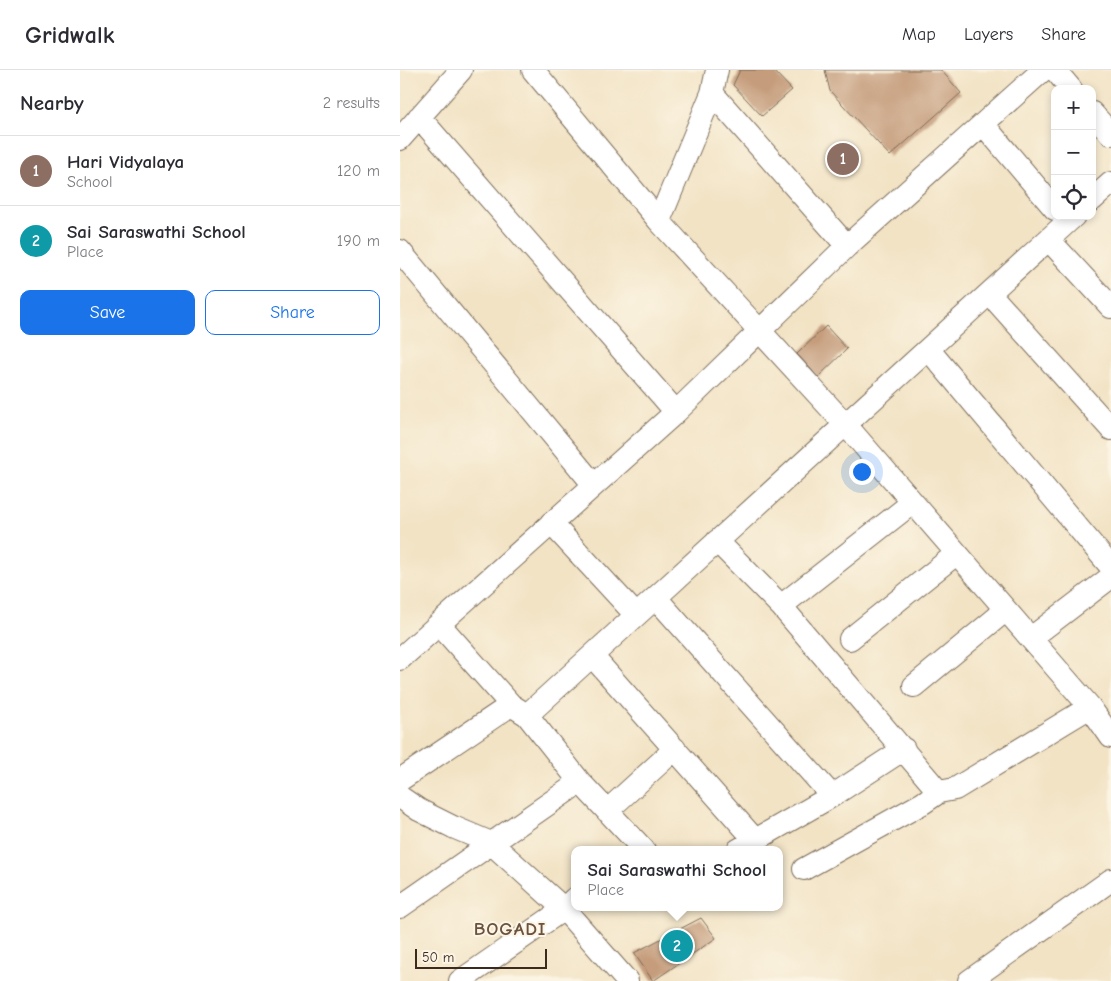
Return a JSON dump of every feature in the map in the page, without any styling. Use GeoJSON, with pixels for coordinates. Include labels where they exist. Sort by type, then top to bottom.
{"type":"FeatureCollection","features":[{"type":"Feature","properties":{"kind":"street"},"geometry":{"type":"LineString","coordinates":[[400,140],[461,70]]}},
{"type":"Feature","properties":{"kind":"street"},"geometry":{"type":"LineString","coordinates":[[532,70],[659,221],[760,329],[845,424],[956,554],[1031,638],[1090,708],[1111,737]]}},
{"type":"Feature","properties":{"kind":"street"},"geometry":{"type":"LineString","coordinates":[[659,221],[712,93],[717,70]]}},
{"type":"Feature","properties":{"kind":"street"},"geometry":{"type":"LineString","coordinates":[[400,659],[676,412],[847,246],[1042,70]]}},
{"type":"Feature","properties":{"kind":"street"},"geometry":{"type":"LineString","coordinates":[[1055,70],[1068,85]]}},
{"type":"Feature","properties":{"kind":"street"},"geometry":{"type":"LineString","coordinates":[[712,93],[847,246]]}},
{"type":"Feature","properties":{"kind":"street"},"geometry":{"type":"LineString","coordinates":[[419,117],[676,412]]}},
{"type":"Feature","properties":{"kind":"street"},"geometry":{"type":"LineString","coordinates":[[1096,117],[1111,134]]}},
{"type":"Feature","properties":{"kind":"street"},"geometry":{"type":"LineString","coordinates":[[983,124],[1051,201]]}},
{"type":"Feature","properties":{"kind":"street"},"geometry":{"type":"LineString","coordinates":[[1096,196],[1111,183]]}},
{"type":"Feature","properties":{"kind":"street"},"geometry":{"type":"LineString","coordinates":[[400,780],[519,710],[593,657],[636,615],[1049,240],[1062,220]]}},
{"type":"Feature","properties":{"kind":"street"},"geometry":{"type":"LineString","coordinates":[[1049,240],[1111,307]]}},
{"type":"Feature","properties":{"kind":"street"},"geometry":{"type":"LineString","coordinates":[[400,251],[594,485]]}},
{"type":"Feature","properties":{"kind":"street"},"geometry":{"type":"LineString","coordinates":[[990,294],[1111,429]]}},
{"type":"Feature","properties":{"kind":"street"},"geometry":{"type":"LineString","coordinates":[[929,350],[1111,567]]}},
{"type":"Feature","properties":{"kind":"street"},"geometry":{"type":"LineString","coordinates":[[781,606],[912,503]]}},
{"type":"Feature","properties":{"kind":"street"},"geometry":{"type":"LineString","coordinates":[[551,523],[636,615]]}},
{"type":"Feature","properties":{"kind":"street"},"geometry":{"type":"LineString","coordinates":[[717,541],[781,606],[939,792]]}},
{"type":"Feature","properties":{"kind":"street"},"geometry":{"type":"LineString","coordinates":[[850,639],[956,554]]}},
{"type":"Feature","properties":{"kind":"street"},"geometry":{"type":"LineString","coordinates":[[1031,638],[1111,577]]}},
{"type":"Feature","properties":{"kind":"street"},"geometry":{"type":"LineString","coordinates":[[656,598],[832,796]]}},
{"type":"Feature","properties":{"kind":"street"},"geometry":{"type":"LineString","coordinates":[[914,686],[1006,610]]}},
{"type":"Feature","properties":{"kind":"street"},"geometry":{"type":"LineString","coordinates":[[439,624],[519,710],[635,846]]}},
{"type":"Feature","properties":{"kind":"street"},"geometry":{"type":"LineString","coordinates":[[593,657],[675,749],[747,845],[832,796],[904,749]]}},
{"type":"Feature","properties":{"kind":"street"},"geometry":{"type":"LineString","coordinates":[[804,869],[923,803],[939,792],[955,789],[1090,708]]}},
{"type":"Feature","properties":{"kind":"street"},"geometry":{"type":"LineString","coordinates":[[607,811],[675,749]]}},
{"type":"Feature","properties":{"kind":"street"},"geometry":{"type":"LineString","coordinates":[[400,907],[580,782]]}},
{"type":"Feature","properties":{"kind":"street"},"geometry":{"type":"LineString","coordinates":[[400,796],[419,810],[491,843],[569,904],[460,981]]}},
{"type":"Feature","properties":{"kind":"street"},"geometry":{"type":"LineString","coordinates":[[969,981],[1111,880]]}},
{"type":"Feature","properties":{"kind":"street"},"geometry":{"type":"LineString","coordinates":[[574,911],[627,981]]}},
{"type":"Feature","properties":{"kind":"building"},"geometry":{"type":"Polygon","coordinates":[[[740,70],[773,70],[792,90],[762,116],[733,85],[740,70]]]}},
{"type":"Feature","properties":{"kind":"building"},"geometry":{"type":"Polygon","coordinates":[[[825,70],[941,70],[961,93],[890,156],[830,91],[825,70]]]}},
{"type":"Feature","properties":{"kind":"building"},"geometry":{"type":"Polygon","coordinates":[[[826,326],[847,349],[818,377],[797,354],[826,326]]]}},
{"type":"Feature","properties":{"kind":"building"},"geometry":{"type":"Polygon","coordinates":[[[701,918],[716,938],[653,981],[634,953],[701,918]]]}},
{"type":"Feature","properties":{"kind":"place","name":"Hari Vidyalaya"},"geometry":{"type":"Point","coordinates":[843,159]}},
{"type":"Feature","properties":{"kind":"place","name":"Sai Saraswathi School"},"geometry":{"type":"Point","coordinates":[677,946]}},
{"type":"Feature","properties":{"kind":"district","name":"BOGADI"},"geometry":{"type":"Point","coordinates":[510,928]}}]}
